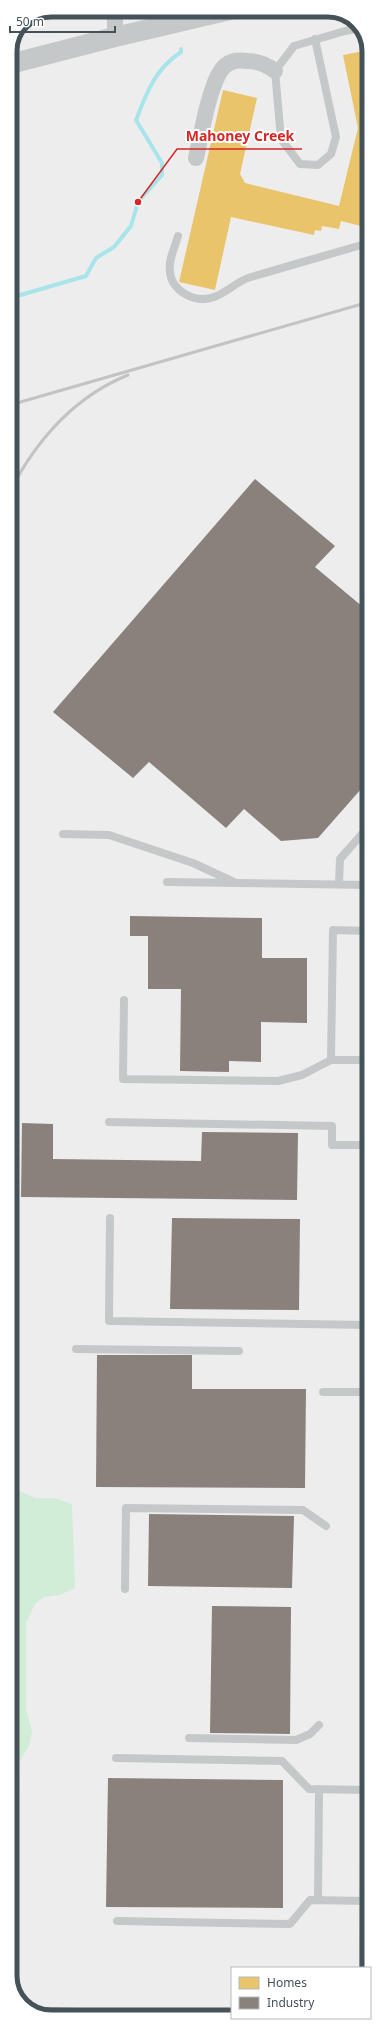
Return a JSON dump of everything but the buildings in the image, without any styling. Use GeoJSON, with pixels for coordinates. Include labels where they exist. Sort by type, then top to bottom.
{"type":"FeatureCollection","features":[{"type":"Feature","properties":{"kind":"street"},"geometry":{"type":"LineString","coordinates":[[115,17],[115,37]]}},
{"type":"Feature","properties":{"kind":"street"},"geometry":{"type":"LineString","coordinates":[[17,62],[200,17]]}},
{"type":"Feature","properties":{"kind":"street"},"geometry":{"type":"LineString","coordinates":[[196,158],[211,93],[217,76],[226,65],[237,60],[252,61],[267,64],[275,71]]}},
{"type":"Feature","properties":{"kind":"lane"},"geometry":{"type":"LineString","coordinates":[[315,40],[336,137],[331,154],[318,165],[300,164],[281,139],[275,71],[294,46],[315,40],[354,29]]}},
{"type":"Feature","properties":{"kind":"lane"},"geometry":{"type":"LineString","coordinates":[[178,236],[171,261],[171,276],[178,289],[193,298],[200,299],[216,297],[243,279],[362,245]]}},
{"type":"Feature","properties":{"kind":"lane"},"geometry":{"type":"LineString","coordinates":[[63,834],[109,835],[193,863],[237,883]]}},
{"type":"Feature","properties":{"kind":"lane"},"geometry":{"type":"LineString","coordinates":[[339,884],[340,859],[362,834]]}},
{"type":"Feature","properties":{"kind":"lane"},"geometry":{"type":"LineString","coordinates":[[167,882],[362,885]]}},
{"type":"Feature","properties":{"kind":"lane"},"geometry":{"type":"LineString","coordinates":[[331,1060],[333,930],[362,931]]}},
{"type":"Feature","properties":{"kind":"lane"},"geometry":{"type":"LineString","coordinates":[[124,1000],[123,1079],[278,1081],[302,1076],[331,1060],[362,1060]]}},
{"type":"Feature","properties":{"kind":"lane"},"geometry":{"type":"LineString","coordinates":[[109,1122],[332,1126],[332,1145],[362,1145]]}},
{"type":"Feature","properties":{"kind":"lane"},"geometry":{"type":"LineString","coordinates":[[110,1218],[109,1321],[362,1325]]}},
{"type":"Feature","properties":{"kind":"lane"},"geometry":{"type":"LineString","coordinates":[[76,1349],[240,1351]]}},
{"type":"Feature","properties":{"kind":"lane"},"geometry":{"type":"LineString","coordinates":[[323,1392],[362,1392]]}},
{"type":"Feature","properties":{"kind":"lane"},"geometry":{"type":"LineString","coordinates":[[124,1589],[126,1508],[303,1510],[326,1526]]}},
{"type":"Feature","properties":{"kind":"lane"},"geometry":{"type":"LineString","coordinates":[[189,1738],[296,1740],[310,1734],[319,1725]]}},
{"type":"Feature","properties":{"kind":"lane"},"geometry":{"type":"LineString","coordinates":[[116,1758],[282,1761],[308,1789],[362,1790]]}},
{"type":"Feature","properties":{"kind":"lane"},"geometry":{"type":"LineString","coordinates":[[318,1900],[319,1789]]}},
{"type":"Feature","properties":{"kind":"lane"},"geometry":{"type":"LineString","coordinates":[[117,1921],[290,1924],[310,1900],[362,1901]]}},
{"type":"Feature","properties":{"kind":"green space"},"geometry":{"type":"Polygon","coordinates":[[[17,1489],[35,1498],[55,1498],[72,1504],[75,1588],[60,1595],[44,1597],[35,1604],[26,1623],[26,1709],[32,1731],[29,1746],[18,1764],[20,1785],[17,1802],[17,1489]]]}},
{"type":"Feature","properties":{"kind":"waterway"},"geometry":{"type":"LineString","coordinates":[[17,296],[86,276],[96,258],[114,247],[131,226],[138,202],[162,175],[162,163],[136,120],[148,91],[158,74],[181,52],[181,49]]}},
{"type":"Feature","properties":{"kind":"railway"},"geometry":{"type":"LineString","coordinates":[[17,403],[362,304]]}},
{"type":"Feature","properties":{"kind":"railway"},"geometry":{"type":"LineString","coordinates":[[17,478],[32,455],[58,422],[90,395],[108,384],[128,375]]}},
{"type":"Feature","properties":{"kind":"place","name":"Mahoney Creek"},"geometry":{"type":"Point","coordinates":[138,202]}}]}
